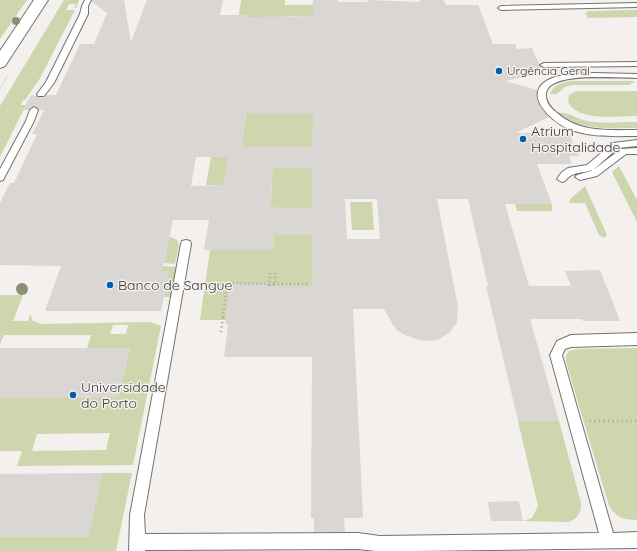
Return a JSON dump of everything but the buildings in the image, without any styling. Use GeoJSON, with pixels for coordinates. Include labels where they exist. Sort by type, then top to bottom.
{"type":"FeatureCollection","features":[{"type":"Feature","properties":{"kind":"street"},"geometry":{"type":"LineString","coordinates":[[0,62],[41,0]]}},
{"type":"Feature","properties":{"kind":"lane"},"geometry":{"type":"LineString","coordinates":[[41,94],[50,84],[84,14],[85,6],[88,0]]}},
{"type":"Feature","properties":{"kind":"lane"},"geometry":{"type":"LineString","coordinates":[[501,8],[637,6]]}},
{"type":"Feature","properties":{"kind":"lane"},"geometry":{"type":"LineString","coordinates":[[544,65],[637,64]]}},
{"type":"Feature","properties":{"kind":"lane"},"geometry":{"type":"LineString","coordinates":[[637,76],[561,78],[548,84],[544,88],[542,96],[546,109],[552,115],[574,128],[591,132],[637,133]]}},
{"type":"Feature","properties":{"kind":"lane"},"geometry":{"type":"LineString","coordinates":[[0,178],[34,110]]}},
{"type":"Feature","properties":{"kind":"lane"},"geometry":{"type":"LineString","coordinates":[[637,144],[616,145],[589,168],[571,170],[565,174],[562,179],[594,174],[624,151],[637,150]]}},
{"type":"Feature","properties":{"kind":"lane"},"geometry":{"type":"LineString","coordinates":[[186,244],[137,515],[138,547],[358,541],[380,544],[637,540]]}},
{"type":"Feature","properties":{"kind":"lane"},"geometry":{"type":"LineString","coordinates":[[608,540],[573,421],[556,355],[557,350],[564,343],[571,341],[637,339]]}},
{"type":"Feature","properties":{"kind":"path"},"geometry":{"type":"LineString","coordinates":[[269,283],[270,273],[276,273],[274,284]]}},
{"type":"Feature","properties":{"kind":"path"},"geometry":{"type":"LineString","coordinates":[[221,332],[227,283],[309,284]]}},
{"type":"Feature","properties":{"kind":"path"},"geometry":{"type":"LineString","coordinates":[[573,421],[637,421]]}},
{"type":"Feature","properties":{"kind":"green space"},"geometry":{"type":"Polygon","coordinates":[[[0,0],[27,0],[0,39],[0,0]]]}},
{"type":"Feature","properties":{"kind":"green space"},"geometry":{"type":"Polygon","coordinates":[[[64,0],[79,0],[76,8],[74,8],[76,4],[69,4],[66,10],[75,10],[39,80],[25,100],[23,100],[21,105],[26,105],[0,157],[0,106],[64,0]]]}},
{"type":"Feature","properties":{"kind":"green space"},"geometry":{"type":"Polygon","coordinates":[[[241,0],[285,0],[285,5],[313,5],[313,14],[315,16],[287,16],[284,52],[240,70],[248,16],[239,15],[241,0]]]}},
{"type":"Feature","properties":{"kind":"green space"},"geometry":{"type":"Polygon","coordinates":[[[637,10],[637,17],[588,18],[585,13],[589,11],[637,10]]]}},
{"type":"Feature","properties":{"kind":"green space"},"geometry":{"type":"Polygon","coordinates":[[[577,81],[634,82],[629,85],[572,85],[565,87],[557,94],[550,94],[554,87],[561,83],[577,81]]]}},
{"type":"Feature","properties":{"kind":"green space"},"geometry":{"type":"Polygon","coordinates":[[[576,91],[637,91],[637,116],[609,117],[580,113],[568,102],[569,95],[576,91]]]}},
{"type":"Feature","properties":{"kind":"green space"},"geometry":{"type":"Polygon","coordinates":[[[247,109],[309,112],[316,115],[313,115],[313,144],[315,149],[306,147],[269,147],[267,168],[308,168],[315,166],[315,210],[270,208],[272,185],[225,181],[224,185],[206,185],[211,157],[240,157],[247,109]]]}},
{"type":"Feature","properties":{"kind":"green space"},"geometry":{"type":"Polygon","coordinates":[[[558,113],[569,114],[583,120],[593,122],[637,122],[637,128],[606,128],[586,126],[567,119],[558,113]]]}},
{"type":"Feature","properties":{"kind":"green space"},"geometry":{"type":"Polygon","coordinates":[[[619,166],[637,200],[637,222],[612,172],[619,166]]]}},
{"type":"Feature","properties":{"kind":"green space"},"geometry":{"type":"Polygon","coordinates":[[[585,186],[607,235],[604,238],[599,235],[585,203],[569,203],[570,199],[585,186]]]}},
{"type":"Feature","properties":{"kind":"green space"},"geometry":{"type":"Polygon","coordinates":[[[350,202],[372,202],[374,230],[352,230],[350,202]]]}},
{"type":"Feature","properties":{"kind":"green space"},"geometry":{"type":"Polygon","coordinates":[[[515,204],[552,204],[552,211],[517,211],[515,204]]]}},
{"type":"Feature","properties":{"kind":"green space"},"geometry":{"type":"Polygon","coordinates":[[[307,233],[315,233],[312,237],[312,286],[230,284],[226,320],[200,320],[210,250],[273,250],[274,235],[307,235],[307,233]]]}},
{"type":"Feature","properties":{"kind":"green space"},"geometry":{"type":"Polygon","coordinates":[[[156,237],[171,237],[177,240],[179,245],[175,264],[164,263],[169,239],[155,239],[156,237]]]}},
{"type":"Feature","properties":{"kind":"green space"},"geometry":{"type":"Polygon","coordinates":[[[149,265],[178,267],[172,297],[164,297],[169,271],[147,271],[149,265]]]}},
{"type":"Feature","properties":{"kind":"green space"},"geometry":{"type":"Polygon","coordinates":[[[0,295],[23,295],[13,321],[28,321],[30,314],[33,321],[41,324],[150,322],[161,326],[133,465],[17,466],[22,451],[0,451],[0,398],[118,398],[130,348],[87,348],[91,335],[4,335],[0,344],[0,295]],[[113,325],[110,334],[126,334],[128,325],[113,325]],[[110,433],[37,434],[32,451],[106,450],[110,433]]]}},
{"type":"Feature","properties":{"kind":"green space"},"geometry":{"type":"Polygon","coordinates":[[[637,348],[637,520],[620,517],[614,513],[609,506],[566,362],[566,355],[569,351],[577,349],[637,348]]]}},
{"type":"Feature","properties":{"kind":"green space"},"geometry":{"type":"Polygon","coordinates":[[[518,421],[559,421],[581,503],[580,513],[574,519],[568,522],[523,521],[532,518],[538,506],[518,421]]]}},
{"type":"Feature","properties":{"kind":"green space"},"geometry":{"type":"Polygon","coordinates":[[[102,473],[132,473],[116,551],[0,551],[0,537],[88,537],[102,473]]]}},
{"type":"Feature","properties":{"kind":"place","name":"Urgência Geral"},"geometry":{"type":"Point","coordinates":[499,71]}},
{"type":"Feature","properties":{"kind":"place","name":"Atrium Hospitalidade"},"geometry":{"type":"Point","coordinates":[523,139]}},
{"type":"Feature","properties":{"kind":"place","name":"Banco de Sangue"},"geometry":{"type":"Point","coordinates":[110,285]}},
{"type":"Feature","properties":{"kind":"place","name":"Universidade do Porto"},"geometry":{"type":"Point","coordinates":[73,395]}}]}
